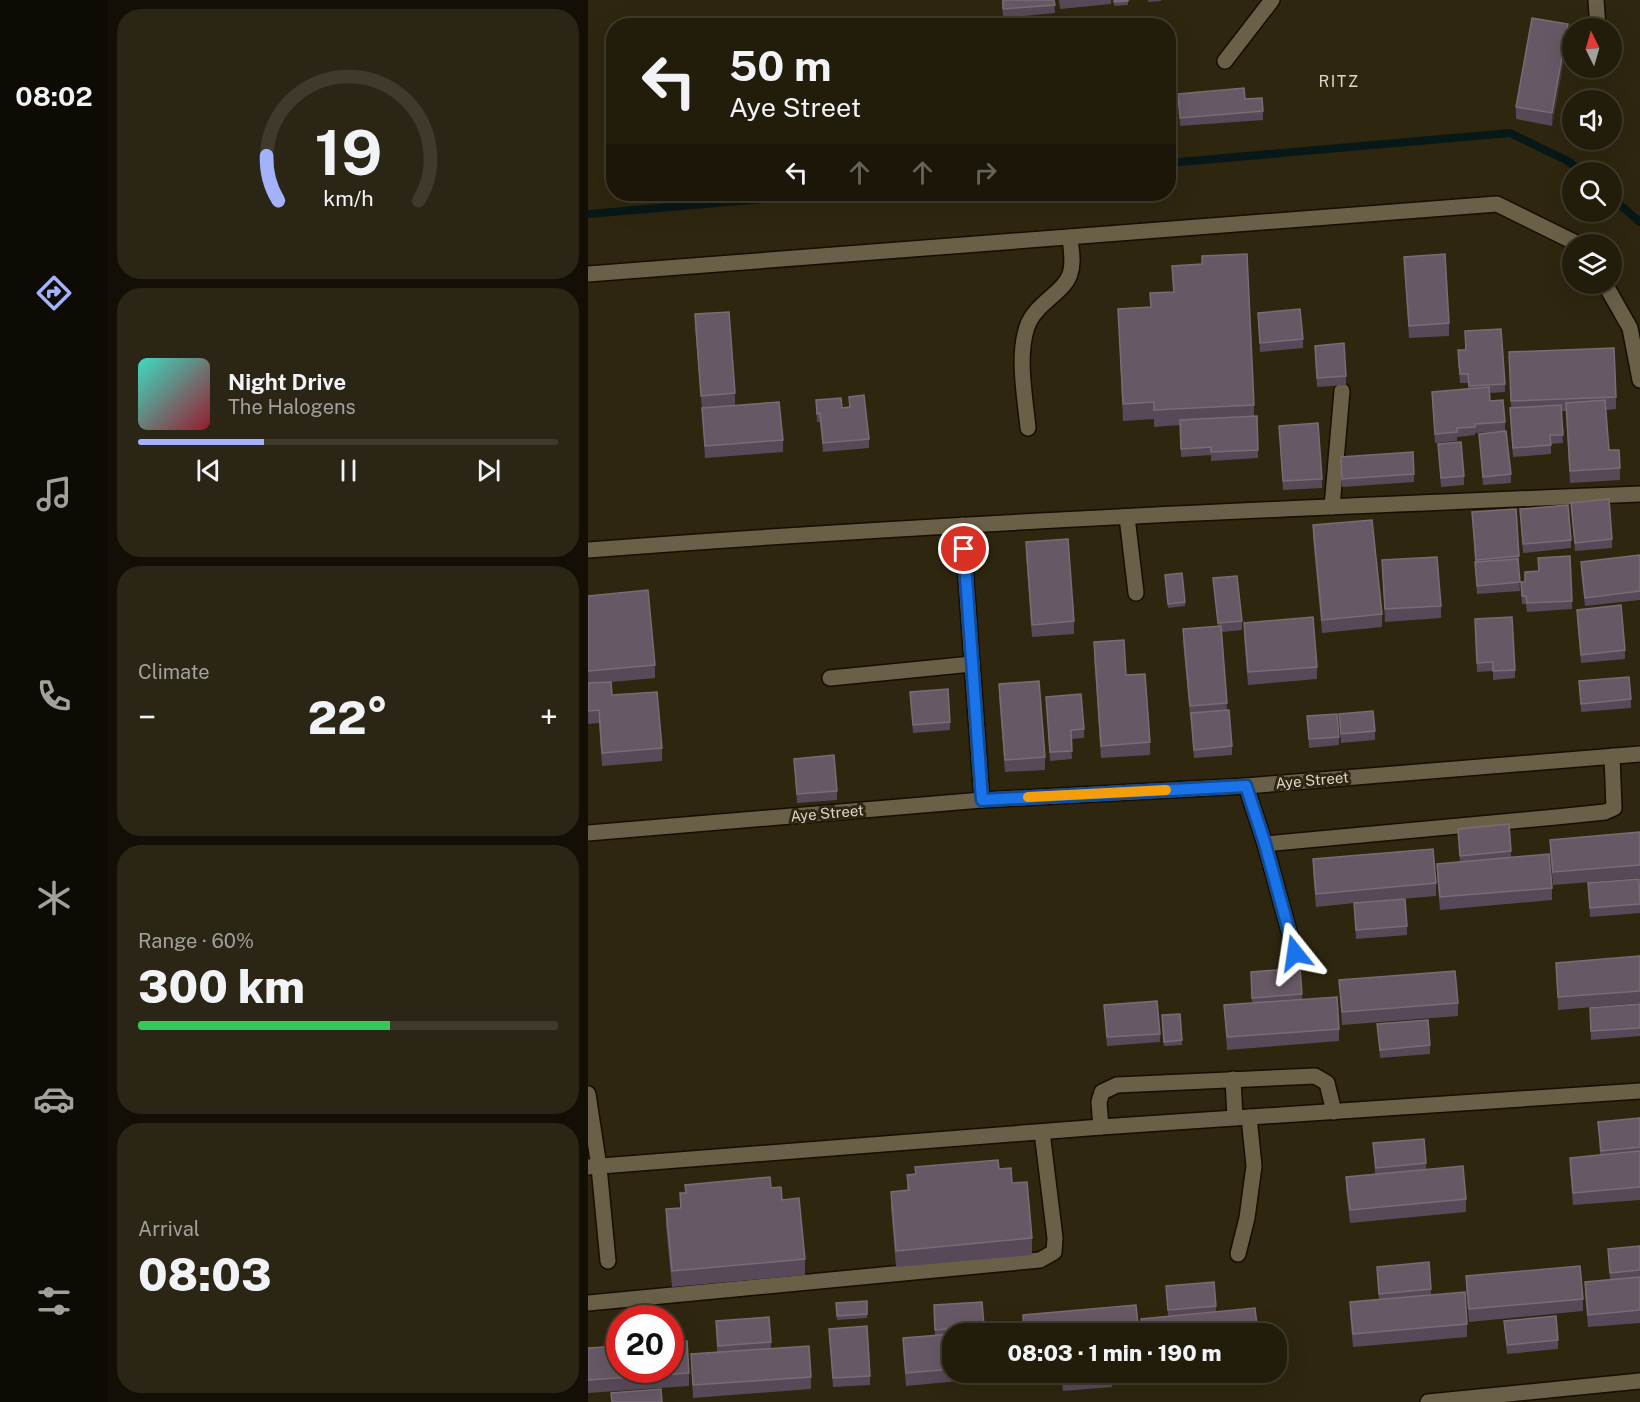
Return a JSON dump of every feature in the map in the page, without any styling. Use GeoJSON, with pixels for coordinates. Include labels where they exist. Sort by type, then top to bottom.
{"type":"FeatureCollection","features":[{"type":"Feature","properties":{"kind":"street"},"geometry":{"type":"LineString","coordinates":[[1225,61],[1272,0]]}},
{"type":"Feature","properties":{"kind":"street"},"geometry":{"type":"LineString","coordinates":[[1596,0],[1597,18]]}},
{"type":"Feature","properties":{"kind":"street"},"geometry":{"type":"LineString","coordinates":[[588,274],[1497,204],[1562,236]]}},
{"type":"Feature","properties":{"kind":"street"},"geometry":{"type":"LineString","coordinates":[[1028,428],[1022,367],[1023,339],[1035,311],[1066,283],[1070,276],[1072,268],[1070,237]]}},
{"type":"Feature","properties":{"kind":"street"},"geometry":{"type":"LineString","coordinates":[[1612,294],[1635,328],[1640,380]]}},
{"type":"Feature","properties":{"kind":"street"},"geometry":{"type":"LineString","coordinates":[[1332,507],[1342,391]]}},
{"type":"Feature","properties":{"kind":"street"},"geometry":{"type":"LineString","coordinates":[[588,550],[962,525],[1640,494]]}},
{"type":"Feature","properties":{"kind":"street"},"geometry":{"type":"LineString","coordinates":[[1127,517],[1136,593]]}},
{"type":"Feature","properties":{"kind":"street"},"geometry":{"type":"LineString","coordinates":[[962,525],[982,800]]}},
{"type":"Feature","properties":{"kind":"street"},"geometry":{"type":"LineString","coordinates":[[830,678],[972,664]]}},
{"type":"Feature","properties":{"kind":"street","name":"Aye Street"},"geometry":{"type":"LineString","coordinates":[[588,833],[982,800],[1246,786],[1640,754]]}},
{"type":"Feature","properties":{"kind":"street"},"geometry":{"type":"LineString","coordinates":[[1265,844],[1605,812],[1614,808],[1612,756]]}},
{"type":"Feature","properties":{"kind":"street"},"geometry":{"type":"LineString","coordinates":[[1246,786],[1265,844],[1295,953]]}},
{"type":"Feature","properties":{"kind":"street"},"geometry":{"type":"LineString","coordinates":[[1101,1127],[1099,1102],[1102,1092],[1117,1085],[1315,1076],[1328,1083],[1334,1112]]}},
{"type":"Feature","properties":{"kind":"street"},"geometry":{"type":"LineString","coordinates":[[1233,1079],[1254,1166],[1247,1218],[1238,1254]]}},
{"type":"Feature","properties":{"kind":"street"},"geometry":{"type":"LineString","coordinates":[[594,1167],[1101,1127],[1640,1091]]}},
{"type":"Feature","properties":{"kind":"street"},"geometry":{"type":"LineString","coordinates":[[588,1094],[594,1167],[608,1261]]}},
{"type":"Feature","properties":{"kind":"street"},"geometry":{"type":"LineString","coordinates":[[588,1303],[1040,1260],[1054,1252],[1056,1238],[1042,1132]]}},
{"type":"Feature","properties":{"kind":"street"},"geometry":{"type":"LineString","coordinates":[[1428,1402],[1640,1381]]}},
{"type":"Feature","properties":{"kind":"building"},"geometry":{"type":"Polygon","coordinates":[[[1003,0],[1054,0],[1055,5],[1003,9],[1003,0]]]}},
{"type":"Feature","properties":{"kind":"building"},"geometry":{"type":"Polygon","coordinates":[[[1532,18],[1562,23],[1562,57],[1552,113],[1516,107],[1532,18]]]}},
{"type":"Feature","properties":{"kind":"building"},"geometry":{"type":"Polygon","coordinates":[[[1244,88],[1245,99],[1262,98],[1263,111],[1180,118],[1178,94],[1244,88]]]}},
{"type":"Feature","properties":{"kind":"building"},"geometry":{"type":"Polygon","coordinates":[[[1247,254],[1254,405],[1154,410],[1154,402],[1123,404],[1118,309],[1151,307],[1150,293],[1174,292],[1172,266],[1202,264],[1202,256],[1247,254]]]}},
{"type":"Feature","properties":{"kind":"building"},"geometry":{"type":"Polygon","coordinates":[[[1445,254],[1449,323],[1409,326],[1404,257],[1445,254]]]}},
{"type":"Feature","properties":{"kind":"building"},"geometry":{"type":"Polygon","coordinates":[[[1300,309],[1303,339],[1260,343],[1258,313],[1300,309]]]}},
{"type":"Feature","properties":{"kind":"building"},"geometry":{"type":"Polygon","coordinates":[[[729,312],[735,393],[701,396],[695,314],[729,312]]]}},
{"type":"Feature","properties":{"kind":"building"},"geometry":{"type":"Polygon","coordinates":[[[1501,329],[1505,384],[1469,386],[1468,374],[1460,374],[1458,350],[1466,350],[1465,331],[1501,329]]]}},
{"type":"Feature","properties":{"kind":"building"},"geometry":{"type":"Polygon","coordinates":[[[1344,343],[1346,376],[1317,378],[1315,346],[1344,343]]]}},
{"type":"Feature","properties":{"kind":"building"},"geometry":{"type":"Polygon","coordinates":[[[1614,348],[1616,397],[1511,401],[1509,352],[1614,348]]]}},
{"type":"Feature","properties":{"kind":"building"},"geometry":{"type":"Polygon","coordinates":[[[1489,387],[1490,401],[1503,400],[1505,422],[1475,424],[1475,427],[1457,428],[1457,432],[1435,434],[1432,392],[1489,387]]]}},
{"type":"Feature","properties":{"kind":"building"},"geometry":{"type":"Polygon","coordinates":[[[864,395],[869,439],[823,443],[820,413],[817,414],[816,400],[841,398],[842,408],[850,407],[849,397],[864,395]]]}},
{"type":"Feature","properties":{"kind":"building"},"geometry":{"type":"Polygon","coordinates":[[[1605,400],[1609,450],[1619,450],[1620,468],[1570,471],[1566,403],[1605,400]]]}},
{"type":"Feature","properties":{"kind":"building"},"geometry":{"type":"Polygon","coordinates":[[[779,402],[783,440],[705,446],[702,408],[779,402]]]}},
{"type":"Feature","properties":{"kind":"building"},"geometry":{"type":"Polygon","coordinates":[[[1561,405],[1563,435],[1550,435],[1551,445],[1513,448],[1510,408],[1561,405]]]}},
{"type":"Feature","properties":{"kind":"building"},"geometry":{"type":"Polygon","coordinates":[[[1257,416],[1258,450],[1211,452],[1211,447],[1181,449],[1180,420],[1257,416]]]}},
{"type":"Feature","properties":{"kind":"building"},"geometry":{"type":"Polygon","coordinates":[[[1318,423],[1322,479],[1283,481],[1279,426],[1318,423]]]}},
{"type":"Feature","properties":{"kind":"building"},"geometry":{"type":"Polygon","coordinates":[[[1506,431],[1511,474],[1483,477],[1479,434],[1506,431]]]}},
{"type":"Feature","properties":{"kind":"building"},"geometry":{"type":"Polygon","coordinates":[[[1461,442],[1464,476],[1441,478],[1438,444],[1461,442]]]}},
{"type":"Feature","properties":{"kind":"building"},"geometry":{"type":"Polygon","coordinates":[[[1413,452],[1414,474],[1342,479],[1341,457],[1413,452]]]}},
{"type":"Feature","properties":{"kind":"building"},"geometry":{"type":"Polygon","coordinates":[[[1609,499],[1612,539],[1575,543],[1571,503],[1609,499]]]}},
{"type":"Feature","properties":{"kind":"building"},"geometry":{"type":"Polygon","coordinates":[[[1568,505],[1571,540],[1523,544],[1520,509],[1568,505]]]}},
{"type":"Feature","properties":{"kind":"building"},"geometry":{"type":"Polygon","coordinates":[[[1516,509],[1519,556],[1476,560],[1472,512],[1516,509]]]}},
{"type":"Feature","properties":{"kind":"building"},"geometry":{"type":"Polygon","coordinates":[[[1372,520],[1382,614],[1322,620],[1313,525],[1372,520]]]}},
{"type":"Feature","properties":{"kind":"building"},"geometry":{"type":"Polygon","coordinates":[[[1068,539],[1074,621],[1032,625],[1026,542],[1068,539]]]}},
{"type":"Feature","properties":{"kind":"building"},"geometry":{"type":"Polygon","coordinates":[[[1640,555],[1640,591],[1585,598],[1581,562],[1640,555]]]}},
{"type":"Feature","properties":{"kind":"building"},"geometry":{"type":"Polygon","coordinates":[[[1570,556],[1572,601],[1527,603],[1526,596],[1522,596],[1521,582],[1525,582],[1525,572],[1539,571],[1538,558],[1570,556]]]}},
{"type":"Feature","properties":{"kind":"building"},"geometry":{"type":"Polygon","coordinates":[[[1437,557],[1441,606],[1385,609],[1382,560],[1437,557]]]}},
{"type":"Feature","properties":{"kind":"building"},"geometry":{"type":"Polygon","coordinates":[[[1518,559],[1520,582],[1477,586],[1475,562],[1518,559]]]}},
{"type":"Feature","properties":{"kind":"building"},"geometry":{"type":"Polygon","coordinates":[[[1182,573],[1185,602],[1168,604],[1165,575],[1182,573]]]}},
{"type":"Feature","properties":{"kind":"building"},"geometry":{"type":"Polygon","coordinates":[[[1237,576],[1242,621],[1218,623],[1213,578],[1237,576]]]}},
{"type":"Feature","properties":{"kind":"building"},"geometry":{"type":"Polygon","coordinates":[[[648,590],[655,665],[588,671],[588,596],[648,590]]]}},
{"type":"Feature","properties":{"kind":"building"},"geometry":{"type":"Polygon","coordinates":[[[1621,605],[1625,650],[1581,655],[1577,610],[1621,605]]]}},
{"type":"Feature","properties":{"kind":"building"},"geometry":{"type":"Polygon","coordinates":[[[1313,617],[1317,667],[1248,672],[1244,623],[1313,617]]]}},
{"type":"Feature","properties":{"kind":"building"},"geometry":{"type":"Polygon","coordinates":[[[1512,617],[1515,670],[1493,671],[1493,662],[1477,663],[1475,619],[1512,617]]]}},
{"type":"Feature","properties":{"kind":"building"},"geometry":{"type":"Polygon","coordinates":[[[1221,626],[1227,703],[1190,706],[1183,629],[1221,626]]]}},
{"type":"Feature","properties":{"kind":"building"},"geometry":{"type":"Polygon","coordinates":[[[1124,640],[1126,675],[1145,674],[1150,742],[1101,746],[1094,642],[1124,640]]]}},
{"type":"Feature","properties":{"kind":"building"},"geometry":{"type":"Polygon","coordinates":[[[1629,677],[1631,699],[1581,704],[1579,681],[1629,677]]]}},
{"type":"Feature","properties":{"kind":"building"},"geometry":{"type":"Polygon","coordinates":[[[1039,681],[1045,757],[1005,760],[999,684],[1039,681]]]}},
{"type":"Feature","properties":{"kind":"building"},"geometry":{"type":"Polygon","coordinates":[[[611,682],[612,695],[657,692],[662,748],[602,753],[599,710],[588,711],[588,683],[611,682]]]}},
{"type":"Feature","properties":{"kind":"building"},"geometry":{"type":"Polygon","coordinates":[[[948,689],[950,722],[913,725],[910,692],[948,689]]]}},
{"type":"Feature","properties":{"kind":"building"},"geometry":{"type":"Polygon","coordinates":[[[1081,694],[1084,729],[1071,730],[1072,751],[1050,752],[1046,697],[1081,694]]]}},
{"type":"Feature","properties":{"kind":"building"},"geometry":{"type":"Polygon","coordinates":[[[1229,710],[1232,746],[1194,750],[1191,713],[1229,710]]]}},
{"type":"Feature","properties":{"kind":"building"},"geometry":{"type":"Polygon","coordinates":[[[1373,711],[1375,731],[1341,734],[1339,714],[1373,711]]]}},
{"type":"Feature","properties":{"kind":"building"},"geometry":{"type":"Polygon","coordinates":[[[1337,714],[1339,737],[1309,739],[1307,716],[1337,714]]]}},
{"type":"Feature","properties":{"kind":"building"},"geometry":{"type":"Polygon","coordinates":[[[834,755],[837,791],[797,794],[794,759],[834,755]]]}},
{"type":"Feature","properties":{"kind":"building"},"geometry":{"type":"Polygon","coordinates":[[[1509,824],[1511,851],[1460,856],[1458,829],[1509,824]]]}},
{"type":"Feature","properties":{"kind":"building"},"geometry":{"type":"Polygon","coordinates":[[[1640,832],[1640,865],[1553,872],[1550,840],[1640,832]]]}},
{"type":"Feature","properties":{"kind":"building"},"geometry":{"type":"Polygon","coordinates":[[[1433,849],[1436,883],[1316,894],[1313,859],[1433,849]]]}},
{"type":"Feature","properties":{"kind":"building"},"geometry":{"type":"Polygon","coordinates":[[[1549,854],[1552,888],[1440,897],[1437,864],[1549,854]]]}},
{"type":"Feature","properties":{"kind":"building"},"geometry":{"type":"Polygon","coordinates":[[[1639,879],[1640,904],[1590,908],[1588,883],[1639,879]]]}},
{"type":"Feature","properties":{"kind":"building"},"geometry":{"type":"Polygon","coordinates":[[[1405,899],[1407,926],[1356,930],[1354,903],[1405,899]]]}},
{"type":"Feature","properties":{"kind":"building"},"geometry":{"type":"Polygon","coordinates":[[[1640,956],[1640,991],[1558,997],[1556,963],[1640,956]]]}},
{"type":"Feature","properties":{"kind":"building"},"geometry":{"type":"Polygon","coordinates":[[[1300,968],[1302,994],[1252,998],[1251,972],[1300,968]]]}},
{"type":"Feature","properties":{"kind":"building"},"geometry":{"type":"Polygon","coordinates":[[[1455,971],[1458,1003],[1342,1012],[1339,980],[1455,971]]]}},
{"type":"Feature","properties":{"kind":"building"},"geometry":{"type":"Polygon","coordinates":[[[1337,997],[1339,1029],[1227,1037],[1224,1005],[1337,997]]]}},
{"type":"Feature","properties":{"kind":"building"},"geometry":{"type":"Polygon","coordinates":[[[1157,1001],[1160,1034],[1107,1037],[1104,1005],[1157,1001]]]}},
{"type":"Feature","properties":{"kind":"building"},"geometry":{"type":"Polygon","coordinates":[[[1640,1004],[1640,1028],[1591,1031],[1590,1008],[1640,1004]]]}},
{"type":"Feature","properties":{"kind":"building"},"geometry":{"type":"Polygon","coordinates":[[[1180,1014],[1182,1040],[1164,1042],[1162,1015],[1180,1014]]]}},
{"type":"Feature","properties":{"kind":"building"},"geometry":{"type":"Polygon","coordinates":[[[1428,1020],[1430,1045],[1380,1050],[1377,1024],[1428,1020]]]}},
{"type":"Feature","properties":{"kind":"building"},"geometry":{"type":"Polygon","coordinates":[[[1640,1118],[1640,1147],[1601,1151],[1598,1122],[1640,1118]]]}},
{"type":"Feature","properties":{"kind":"building"},"geometry":{"type":"Polygon","coordinates":[[[1424,1139],[1426,1163],[1376,1168],[1373,1143],[1424,1139]]]}},
{"type":"Feature","properties":{"kind":"building"},"geometry":{"type":"Polygon","coordinates":[[[1640,1151],[1640,1187],[1573,1193],[1570,1158],[1640,1151]]]}},
{"type":"Feature","properties":{"kind":"building"},"geometry":{"type":"Polygon","coordinates":[[[998,1160],[999,1169],[1011,1168],[1012,1183],[1027,1182],[1032,1238],[896,1251],[891,1192],[909,1190],[907,1175],[916,1174],[915,1167],[998,1160]]]}},
{"type":"Feature","properties":{"kind":"building"},"geometry":{"type":"Polygon","coordinates":[[[1463,1166],[1466,1199],[1350,1210],[1346,1177],[1463,1166]]]}},
{"type":"Feature","properties":{"kind":"building"},"geometry":{"type":"Polygon","coordinates":[[[770,1177],[771,1188],[781,1187],[782,1200],[799,1198],[805,1259],[672,1271],[666,1209],[681,1208],[680,1193],[686,1193],[685,1185],[770,1177]]]}},
{"type":"Feature","properties":{"kind":"building"},"geometry":{"type":"Polygon","coordinates":[[[1640,1246],[1640,1270],[1610,1273],[1608,1249],[1640,1246]]]}},
{"type":"Feature","properties":{"kind":"building"},"geometry":{"type":"Polygon","coordinates":[[[1429,1262],[1431,1289],[1379,1294],[1377,1267],[1429,1262]]]}},
{"type":"Feature","properties":{"kind":"building"},"geometry":{"type":"Polygon","coordinates":[[[1580,1266],[1583,1299],[1469,1309],[1466,1276],[1580,1266]]]}},
{"type":"Feature","properties":{"kind":"building"},"geometry":{"type":"Polygon","coordinates":[[[1640,1277],[1640,1310],[1588,1315],[1585,1282],[1640,1277]]]}},
{"type":"Feature","properties":{"kind":"building"},"geometry":{"type":"Polygon","coordinates":[[[1214,1282],[1216,1306],[1168,1310],[1166,1286],[1214,1282]]]}},
{"type":"Feature","properties":{"kind":"building"},"geometry":{"type":"Polygon","coordinates":[[[1465,1292],[1467,1324],[1353,1334],[1350,1302],[1465,1292]]]}},
{"type":"Feature","properties":{"kind":"building"},"geometry":{"type":"Polygon","coordinates":[[[867,1301],[867,1314],[837,1316],[836,1303],[867,1301]]]}},
{"type":"Feature","properties":{"kind":"building"},"geometry":{"type":"Polygon","coordinates":[[[982,1302],[984,1323],[942,1323],[942,1329],[935,1330],[934,1305],[982,1302]]]}},
{"type":"Feature","properties":{"kind":"building"},"geometry":{"type":"Polygon","coordinates":[[[1136,1305],[1138,1323],[1023,1323],[1023,1315],[1136,1305]]]}},
{"type":"Feature","properties":{"kind":"building"},"geometry":{"type":"Polygon","coordinates":[[[1255,1308],[1257,1323],[1141,1323],[1141,1319],[1255,1308]]]}},
{"type":"Feature","properties":{"kind":"building"},"geometry":{"type":"Polygon","coordinates":[[[1556,1316],[1558,1340],[1507,1345],[1504,1321],[1556,1316]]]}},
{"type":"Feature","properties":{"kind":"building"},"geometry":{"type":"Polygon","coordinates":[[[769,1317],[771,1342],[718,1346],[716,1321],[769,1317]]]}},
{"type":"Feature","properties":{"kind":"building"},"geometry":{"type":"Polygon","coordinates":[[[867,1326],[870,1376],[833,1378],[829,1329],[867,1326]]]}},
{"type":"Feature","properties":{"kind":"building"},"geometry":{"type":"Polygon","coordinates":[[[942,1335],[942,1370],[906,1373],[903,1338],[942,1335]]]}},
{"type":"Feature","properties":{"kind":"building"},"geometry":{"type":"Polygon","coordinates":[[[684,1341],[687,1341],[689,1373],[684,1373],[684,1341]]]}},
{"type":"Feature","properties":{"kind":"building"},"geometry":{"type":"Polygon","coordinates":[[[809,1346],[811,1377],[693,1385],[691,1354],[809,1346]]]}},
{"type":"Feature","properties":{"kind":"building"},"geometry":{"type":"Polygon","coordinates":[[[606,1347],[606,1379],[588,1380],[588,1348],[606,1347]]]}},
{"type":"Feature","properties":{"kind":"building"},"geometry":{"type":"Polygon","coordinates":[[[661,1389],[662,1402],[612,1402],[611,1393],[661,1389]]]}},
{"type":"Feature","properties":{"kind":"waterway"},"geometry":{"type":"LineString","coordinates":[[1176,162],[1510,133],[1569,162]]}},
{"type":"Feature","properties":{"kind":"waterway"},"geometry":{"type":"LineString","coordinates":[[588,214],[739,201]]}},
{"type":"Feature","properties":{"kind":"waterway"},"geometry":{"type":"LineString","coordinates":[[1622,206],[1640,222]]}},
{"type":"Feature","properties":{"kind":"slow traffic"},"geometry":{"type":"LineString","coordinates":[[1028,797],[1166,790]]}},
{"type":"Feature","properties":{"kind":"district","name":"RITZ"},"geometry":{"type":"Point","coordinates":[1339,81]}},
{"type":"Feature","properties":{"kind":"route"},"geometry":{"type":"LineString","coordinates":[[964,549],[982,800],[1246,786],[1265,844],[1295,953]]}}]}
